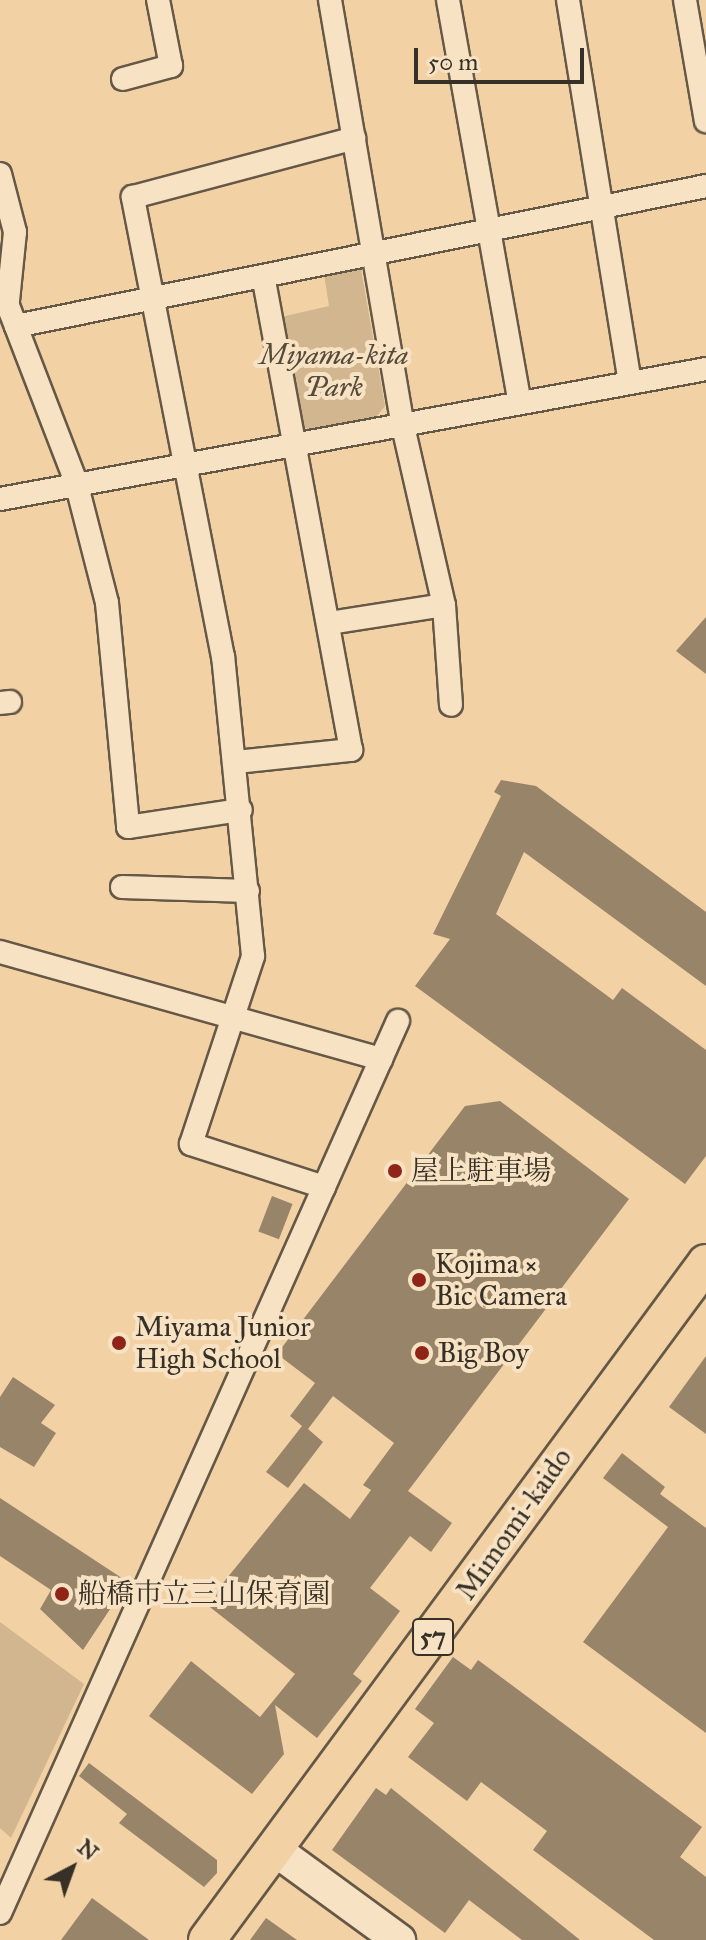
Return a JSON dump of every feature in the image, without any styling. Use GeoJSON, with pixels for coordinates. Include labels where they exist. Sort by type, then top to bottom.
{"type":"FeatureCollection","features":[{"type":"Feature","properties":{"kind":"main road","name":"Mimomi-kaido"},"geometry":{"type":"LineString","coordinates":[[207,1940],[706,1263]]}},
{"type":"Feature","properties":{"kind":"street"},"geometry":{"type":"LineString","coordinates":[[123,79],[171,66],[158,0]]}},
{"type":"Feature","properties":{"kind":"street"},"geometry":{"type":"LineString","coordinates":[[330,0],[402,422],[444,605],[451,705]]}},
{"type":"Feature","properties":{"kind":"street"},"geometry":{"type":"LineString","coordinates":[[448,0],[519,400]]}},
{"type":"Feature","properties":{"kind":"street"},"geometry":{"type":"LineString","coordinates":[[568,0],[630,381]]}},
{"type":"Feature","properties":{"kind":"street"},"geometry":{"type":"LineString","coordinates":[[685,0],[706,121]]}},
{"type":"Feature","properties":{"kind":"street"},"geometry":{"type":"LineString","coordinates":[[324,1187],[191,1144],[253,956],[241,810],[223,657],[181,463],[133,197],[354,138]]}},
{"type":"Feature","properties":{"kind":"street"},"geometry":{"type":"LineString","coordinates":[[0,174],[15,232],[4,294],[76,482],[107,603],[128,827],[241,810]]}},
{"type":"Feature","properties":{"kind":"street"},"geometry":{"type":"LineString","coordinates":[[16,326],[706,186]]}},
{"type":"Feature","properties":{"kind":"street"},"geometry":{"type":"LineString","coordinates":[[236,762],[351,750],[330,623],[263,276]]}},
{"type":"Feature","properties":{"kind":"street"},"geometry":{"type":"LineString","coordinates":[[0,499],[76,482],[294,445],[630,381],[703,363]]}},
{"type":"Feature","properties":{"kind":"street"},"geometry":{"type":"LineString","coordinates":[[330,623],[444,605]]}},
{"type":"Feature","properties":{"kind":"street"},"geometry":{"type":"LineString","coordinates":[[122,887],[248,891]]}},
{"type":"Feature","properties":{"kind":"street"},"geometry":{"type":"LineString","coordinates":[[0,952],[236,1015],[381,1059]]}},
{"type":"Feature","properties":{"kind":"street"},"geometry":{"type":"LineString","coordinates":[[0,1913],[5,1890],[398,1021]]}},
{"type":"Feature","properties":{"kind":"street"},"geometry":{"type":"LineString","coordinates":[[274,1849],[399,1940]]}},
{"type":"Feature","properties":{"kind":"green space","name":"Miyama-kita Park"},"geometry":{"type":"Polygon","coordinates":[[[347,261],[361,269],[385,406],[376,417],[312,431],[299,425],[281,317],[329,306],[323,268],[347,261]]]}},
{"type":"Feature","properties":{"kind":"green space"},"geometry":{"type":"Polygon","coordinates":[[[0,1622],[84,1684],[11,1838],[0,1828],[0,1622]]]}},
{"type":"Feature","properties":{"kind":"building"},"geometry":{"type":"Polygon","coordinates":[[[706,617],[706,674],[676,651],[706,617]]]}},
{"type":"Feature","properties":{"kind":"building"},"geometry":{"type":"Polygon","coordinates":[[[501,780],[536,786],[706,912],[706,986],[524,852],[496,914],[613,1000],[622,988],[706,1050],[706,1156],[685,1184],[415,986],[450,939],[433,934],[501,796],[494,792],[501,780]]]}},
{"type":"Feature","properties":{"kind":"building"},"geometry":{"type":"Polygon","coordinates":[[[500,1101],[629,1199],[408,1491],[452,1523],[431,1552],[410,1536],[370,1588],[400,1611],[353,1674],[362,1681],[317,1738],[275,1705],[284,1754],[252,1794],[149,1716],[191,1661],[260,1717],[295,1674],[206,1604],[304,1483],[350,1519],[371,1490],[363,1485],[394,1443],[333,1396],[308,1429],[323,1442],[288,1488],[266,1472],[302,1426],[290,1416],[315,1383],[277,1354],[465,1106],[500,1101]]]}},
{"type":"Feature","properties":{"kind":"building"},"geometry":{"type":"Polygon","coordinates":[[[272,1196],[293,1204],[279,1239],[258,1231],[272,1196]]]}},
{"type":"Feature","properties":{"kind":"building"},"geometry":{"type":"Polygon","coordinates":[[[706,1356],[706,1434],[669,1407],[706,1356]]]}},
{"type":"Feature","properties":{"kind":"building"},"geometry":{"type":"Polygon","coordinates":[[[13,1377],[55,1405],[41,1423],[56,1433],[34,1467],[0,1447],[0,1397],[13,1377]]]}},
{"type":"Feature","properties":{"kind":"building"},"geometry":{"type":"Polygon","coordinates":[[[622,1453],[665,1487],[660,1494],[706,1528],[706,1733],[583,1642],[668,1527],[603,1478],[622,1453]]]}},
{"type":"Feature","properties":{"kind":"building"},"geometry":{"type":"Polygon","coordinates":[[[0,1498],[128,1582],[83,1650],[40,1609],[51,1590],[0,1556],[0,1498]]]}},
{"type":"Feature","properties":{"kind":"building"},"geometry":{"type":"Polygon","coordinates":[[[453,1657],[471,1670],[478,1660],[702,1827],[680,1857],[706,1877],[706,1940],[654,1940],[533,1850],[547,1831],[481,1782],[467,1801],[408,1757],[434,1723],[415,1709],[453,1657]]]}},
{"type":"Feature","properties":{"kind":"building"},"geometry":{"type":"Polygon","coordinates":[[[89,1763],[217,1860],[217,1873],[204,1887],[119,1823],[127,1814],[79,1776],[89,1763]]]}},
{"type":"Feature","properties":{"kind":"building"},"geometry":{"type":"Polygon","coordinates":[[[376,1788],[386,1795],[391,1788],[580,1940],[522,1940],[469,1900],[445,1933],[332,1850],[376,1788]]]}},
{"type":"Feature","properties":{"kind":"building"},"geometry":{"type":"Polygon","coordinates":[[[92,1898],[149,1940],[61,1940],[92,1898]]]}},
{"type":"Feature","properties":{"kind":"building"},"geometry":{"type":"Polygon","coordinates":[[[266,1918],[297,1940],[250,1940],[266,1918]]]}},
{"type":"Feature","properties":{"kind":"place","name":"屋上駐車場"},"geometry":{"type":"Point","coordinates":[395,1171]}},
{"type":"Feature","properties":{"kind":"place","name":"Kojima × Bic Camera"},"geometry":{"type":"Point","coordinates":[419,1280]}},
{"type":"Feature","properties":{"kind":"place","name":"Miyama Junior High School"},"geometry":{"type":"Point","coordinates":[119,1343]}},
{"type":"Feature","properties":{"kind":"place","name":"Big Boy"},"geometry":{"type":"Point","coordinates":[422,1353]}},
{"type":"Feature","properties":{"kind":"place","name":"船橋市立三山保育園"},"geometry":{"type":"Point","coordinates":[62,1594]}}]}
